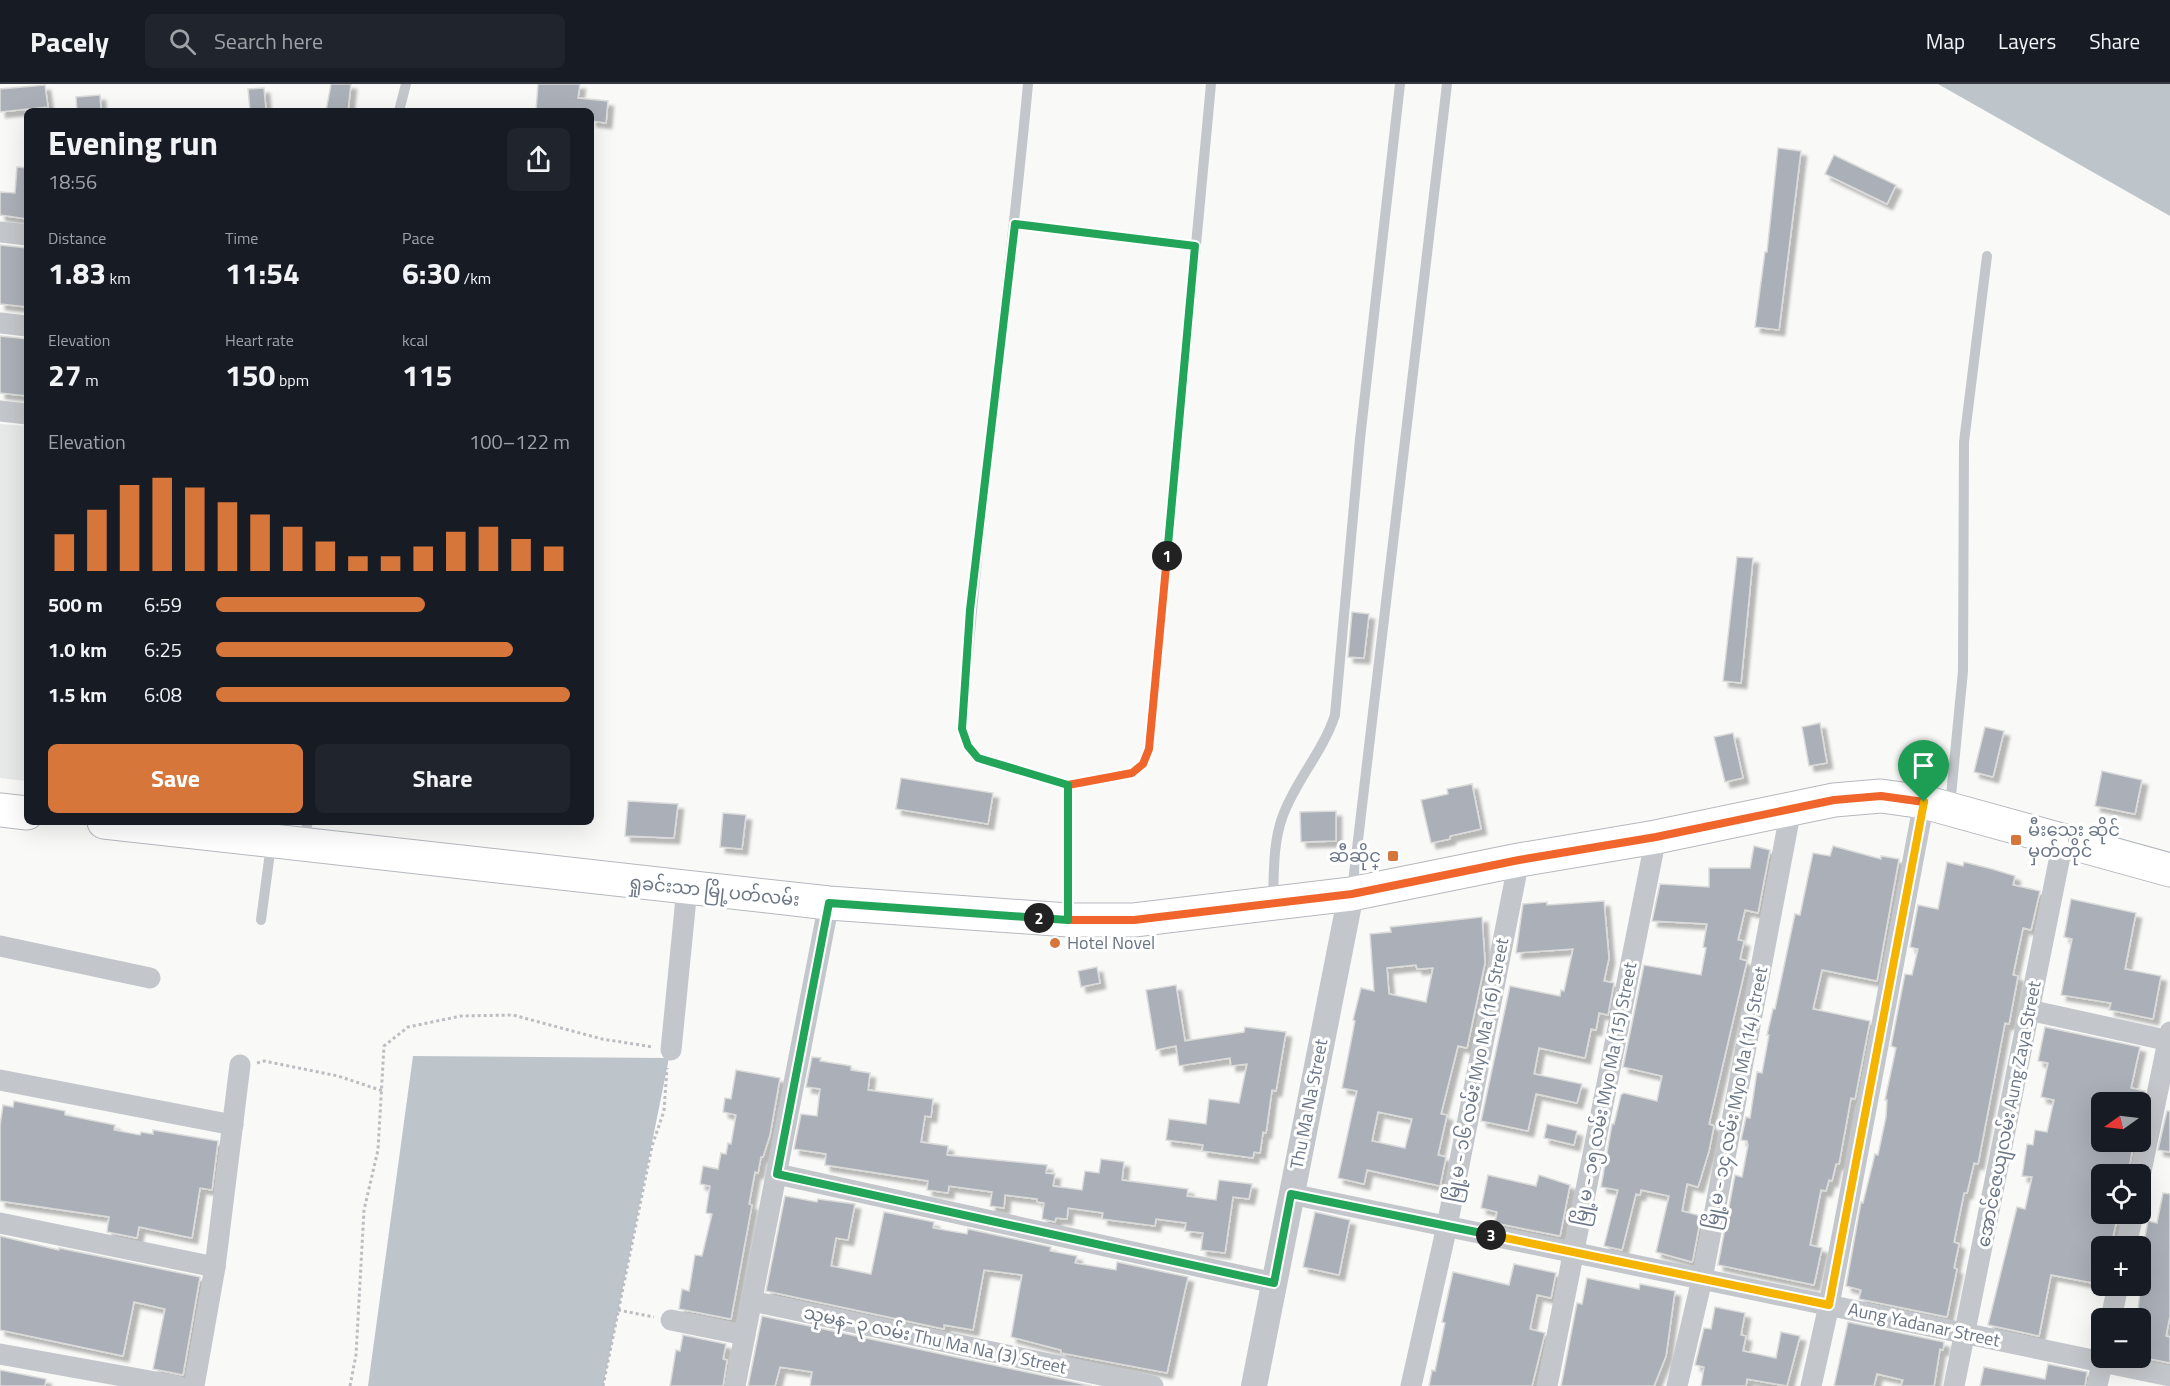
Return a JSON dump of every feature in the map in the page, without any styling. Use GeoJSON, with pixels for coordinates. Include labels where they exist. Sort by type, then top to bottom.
{"type":"FeatureCollection","features":[{"type":"Feature","properties":{"kind":"main road","name":"ရှုခင်းသာ မြို့ပတ်လမ်း"},"geometry":{"type":"LineString","coordinates":[[160,825],[294,836],[687,888],[829,903],[1068,920],[1134,920],[1352,894],[1519,860],[1656,837],[1834,800],[1881,796],[1937,806],[2170,870]]}},
{"type":"Feature","properties":{"kind":"main road"},"geometry":{"type":"LineString","coordinates":[[0,810],[24,813]]}},
{"type":"Feature","properties":{"kind":"street"},"geometry":{"type":"LineString","coordinates":[[0,232],[24,235]]}},
{"type":"Feature","properties":{"kind":"street"},"geometry":{"type":"LineString","coordinates":[[0,323],[24,326]]}},
{"type":"Feature","properties":{"kind":"street"},"geometry":{"type":"LineString","coordinates":[[0,411],[24,414]]}},
{"type":"Feature","properties":{"kind":"street"},"geometry":{"type":"LineString","coordinates":[[1811,1386],[1937,806]]}},
{"type":"Feature","properties":{"kind":"street","name":"မြို့မ - ၁၄ လမ်း Myo Ma (14) Street"},"geometry":{"type":"LineString","coordinates":[[1677,1386],[1702,1279],[1791,809]]}},
{"type":"Feature","properties":{"kind":"street","name":"မြို့မ - ၁၅ လမ်း Myo Ma (15) Street"},"geometry":{"type":"LineString","coordinates":[[1547,1386],[1656,837]]}},
{"type":"Feature","properties":{"kind":"street","name":"အောင်ဇေယျလမ်း Aung Zaya Street"},"geometry":{"type":"LineString","coordinates":[[1954,1386],[2063,841]]}},
{"type":"Feature","properties":{"kind":"street","name":"မြို့မ - ၁၆ လမ်း Myo Ma (16) Street"},"geometry":{"type":"LineString","coordinates":[[1411,1386],[1447,1226],[1519,860]]}},
{"type":"Feature","properties":{"kind":"street"},"geometry":{"type":"LineString","coordinates":[[671,1050],[687,888]]}},
{"type":"Feature","properties":{"kind":"street","name":"Thu Ma Na Street"},"geometry":{"type":"LineString","coordinates":[[1254,1386],[1352,894]]}},
{"type":"Feature","properties":{"kind":"street"},"geometry":{"type":"LineString","coordinates":[[735,1386],[829,903]]}},
{"type":"Feature","properties":{"kind":"street"},"geometry":{"type":"LineString","coordinates":[[0,946],[150,978]]}},
{"type":"Feature","properties":{"kind":"street"},"geometry":{"type":"LineString","coordinates":[[2029,1010],[2169,1038],[2143,1164]]}},
{"type":"Feature","properties":{"kind":"street"},"geometry":{"type":"LineString","coordinates":[[194,1386],[215,1267],[240,1065]]}},
{"type":"Feature","properties":{"kind":"street"},"geometry":{"type":"LineString","coordinates":[[0,1080],[233,1125]]}},
{"type":"Feature","properties":{"kind":"street"},"geometry":{"type":"LineString","coordinates":[[777,1174],[1274,1283]]}},
{"type":"Feature","properties":{"kind":"street","name":"Aung Yadanar Street"},"geometry":{"type":"LineString","coordinates":[[1291,1194],[2091,1358]]}},
{"type":"Feature","properties":{"kind":"street"},"geometry":{"type":"LineString","coordinates":[[0,1223],[215,1267]]}},
{"type":"Feature","properties":{"kind":"street","name":"သုမန- ၃ လမ်း Thu Ma Na (3) Street"},"geometry":{"type":"LineString","coordinates":[[752,1301],[1153,1386]]}},
{"type":"Feature","properties":{"kind":"street"},"geometry":{"type":"LineString","coordinates":[[671,1320],[745,1335]]}},
{"type":"Feature","properties":{"kind":"street"},"geometry":{"type":"LineString","coordinates":[[0,1354],[178,1386]]}},
{"type":"Feature","properties":{"kind":"street"},"geometry":{"type":"LineString","coordinates":[[2097,1386],[2101,1368]]}},
{"type":"Feature","properties":{"kind":"street","name":"Aung Yadanar Street"},"geometry":{"type":"LineString","coordinates":[[2136,1368],[2170,1376]]}},
{"type":"Feature","properties":{"kind":"lane"},"geometry":{"type":"LineString","coordinates":[[400,108],[406,84]]}},
{"type":"Feature","properties":{"kind":"lane"},"geometry":{"type":"LineString","coordinates":[[1028,84],[1015,224],[970,610],[962,729],[968,746],[978,758],[1068,785],[1132,773],[1143,764],[1149,749],[1211,84]]}},
{"type":"Feature","properties":{"kind":"lane"},"geometry":{"type":"LineString","coordinates":[[1273,903],[1275,848],[1283,815],[1329,732],[1335,715],[1360,439],[1400,84]]}},
{"type":"Feature","properties":{"kind":"lane"},"geometry":{"type":"LineString","coordinates":[[1352,894],[1447,84]]}},
{"type":"Feature","properties":{"kind":"lane"},"geometry":{"type":"LineString","coordinates":[[1015,224],[1195,246]]}},
{"type":"Feature","properties":{"kind":"lane"},"geometry":{"type":"LineString","coordinates":[[1937,806],[1963,671],[1964,442],[1987,256]]}},
{"type":"Feature","properties":{"kind":"lane"},"geometry":{"type":"LineString","coordinates":[[1068,785],[1068,920]]}},
{"type":"Feature","properties":{"kind":"lane"},"geometry":{"type":"LineString","coordinates":[[261,920],[294,836]]}},
{"type":"Feature","properties":{"kind":"path"},"geometry":{"type":"LineString","coordinates":[[350,1386],[357,1344],[364,1210],[378,1149],[384,1046],[408,1028],[461,1016],[513,1015],[602,1039],[671,1050],[665,1077],[664,1111],[652,1146],[603,1386]]}},
{"type":"Feature","properties":{"kind":"path"},"geometry":{"type":"LineString","coordinates":[[240,1065],[264,1061],[338,1076],[383,1091]]}},
{"type":"Feature","properties":{"kind":"path"},"geometry":{"type":"LineString","coordinates":[[618,1310],[671,1320]]}},
{"type":"Feature","properties":{"kind":"shaded area"},"geometry":{"type":"Polygon","coordinates":[[[1938,84],[2170,84],[2170,216],[1938,84]]]}},
{"type":"Feature","properties":{"kind":"shaded area"},"geometry":{"type":"Polygon","coordinates":[[[0,424],[24,426],[24,781],[0,778],[0,424]]]}},
{"type":"Feature","properties":{"kind":"shaded area"},"geometry":{"type":"Polygon","coordinates":[[[413,1056],[669,1058],[603,1386],[368,1386],[413,1056]]]}},
{"type":"Feature","properties":{"kind":"building"},"geometry":{"type":"Polygon","coordinates":[[[331,84],[351,84],[348,108],[327,108],[331,84]]]}},
{"type":"Feature","properties":{"kind":"building"},"geometry":{"type":"Polygon","coordinates":[[[538,84],[580,84],[578,98],[608,101],[606,123],[594,121],[594,108],[536,108],[538,84]]]}},
{"type":"Feature","properties":{"kind":"building"},"geometry":{"type":"Polygon","coordinates":[[[45,85],[48,107],[0,112],[0,89],[45,85]]]}},
{"type":"Feature","properties":{"kind":"building"},"geometry":{"type":"Polygon","coordinates":[[[264,88],[266,108],[250,108],[248,89],[264,88]]]}},
{"type":"Feature","properties":{"kind":"building"},"geometry":{"type":"Polygon","coordinates":[[[100,95],[101,108],[77,108],[76,97],[100,95]]]}},
{"type":"Feature","properties":{"kind":"building"},"geometry":{"type":"Polygon","coordinates":[[[1778,148],[1801,151],[1779,330],[1755,327],[1765,252],[1767,252],[1778,148]]]}},
{"type":"Feature","properties":{"kind":"building"},"geometry":{"type":"Polygon","coordinates":[[[1834,155],[1896,185],[1887,204],[1825,174],[1834,155]]]}},
{"type":"Feature","properties":{"kind":"building"},"geometry":{"type":"Polygon","coordinates":[[[17,167],[24,168],[24,219],[0,215],[0,192],[15,193],[17,167]]]}},
{"type":"Feature","properties":{"kind":"building"},"geometry":{"type":"Polygon","coordinates":[[[0,245],[24,248],[24,307],[0,304],[0,245]]]}},
{"type":"Feature","properties":{"kind":"building"},"geometry":{"type":"Polygon","coordinates":[[[0,336],[24,339],[24,396],[0,393],[0,336]]]}},
{"type":"Feature","properties":{"kind":"building"},"geometry":{"type":"Polygon","coordinates":[[[1737,557],[1753,558],[1741,683],[1723,681],[1737,557]]]}},
{"type":"Feature","properties":{"kind":"building"},"geometry":{"type":"Polygon","coordinates":[[[1352,612],[1369,614],[1364,658],[1348,657],[1352,612]]]}},
{"type":"Feature","properties":{"kind":"building"},"geometry":{"type":"Polygon","coordinates":[[[1820,723],[1827,763],[1809,766],[1802,727],[1820,723]]]}},
{"type":"Feature","properties":{"kind":"building"},"geometry":{"type":"Polygon","coordinates":[[[1985,727],[2004,731],[1993,777],[1974,772],[1985,727]]]}},
{"type":"Feature","properties":{"kind":"building"},"geometry":{"type":"Polygon","coordinates":[[[1733,733],[1743,778],[1725,782],[1714,737],[1733,733]]]}},
{"type":"Feature","properties":{"kind":"building"},"geometry":{"type":"Polygon","coordinates":[[[2102,771],[2142,780],[2135,814],[2095,806],[2102,771]]]}},
{"type":"Feature","properties":{"kind":"building"},"geometry":{"type":"Polygon","coordinates":[[[901,778],[993,793],[988,824],[896,809],[901,778]]]}},
{"type":"Feature","properties":{"kind":"building"},"geometry":{"type":"Polygon","coordinates":[[[1472,784],[1481,829],[1431,843],[1421,800],[1448,794],[1447,789],[1472,784]]]}},
{"type":"Feature","properties":{"kind":"building"},"geometry":{"type":"Polygon","coordinates":[[[628,801],[678,804],[674,838],[625,836],[628,801]]]}},
{"type":"Feature","properties":{"kind":"building"},"geometry":{"type":"Polygon","coordinates":[[[1336,811],[1336,841],[1301,842],[1300,812],[1336,811]]]}},
{"type":"Feature","properties":{"kind":"building"},"geometry":{"type":"Polygon","coordinates":[[[723,813],[746,815],[742,849],[720,847],[723,813]]]}},
{"type":"Feature","properties":{"kind":"building"},"geometry":{"type":"Polygon","coordinates":[[[1754,846],[1770,850],[1758,913],[1745,910],[1738,940],[1744,941],[1740,959],[1747,961],[1709,1124],[1714,1126],[1709,1151],[1698,1187],[1687,1184],[1682,1211],[1701,1216],[1692,1262],[1656,1252],[1669,1196],[1641,1190],[1640,1195],[1636,1194],[1622,1250],[1604,1246],[1618,1190],[1601,1187],[1612,1124],[1614,1124],[1621,1095],[1624,1093],[1657,1101],[1662,1076],[1623,1067],[1644,965],[1701,975],[1706,948],[1703,947],[1707,924],[1652,921],[1660,884],[1709,887],[1709,868],[1750,868],[1754,846]]]}},
{"type":"Feature","properties":{"kind":"building"},"geometry":{"type":"Polygon","coordinates":[[[1833,846],[1881,859],[1881,856],[1899,859],[1877,981],[1822,970],[1813,1009],[1870,1021],[1855,1099],[1851,1098],[1839,1164],[1836,1164],[1832,1181],[1829,1180],[1826,1191],[1821,1190],[1810,1245],[1822,1248],[1814,1285],[1718,1265],[1735,1175],[1742,1177],[1748,1145],[1747,1141],[1741,1140],[1746,1117],[1750,1118],[1757,1072],[1762,1073],[1769,1035],[1767,1035],[1773,1009],[1775,1009],[1795,914],[1800,915],[1813,853],[1830,856],[1833,846]]]}},
{"type":"Feature","properties":{"kind":"building"},"geometry":{"type":"Polygon","coordinates":[[[1947,862],[1963,866],[1964,862],[2015,876],[2013,885],[2040,891],[2031,930],[2023,928],[2013,975],[2018,976],[2009,1024],[2005,1023],[1978,1164],[1974,1163],[1967,1193],[1964,1193],[1954,1242],[1959,1244],[1954,1268],[1957,1269],[1947,1317],[1859,1299],[1861,1290],[1846,1286],[1861,1202],[1863,1203],[1875,1154],[1878,1155],[1886,1117],[1887,1100],[1885,1100],[1896,1048],[1891,1046],[1905,974],[1912,975],[1918,949],[1910,947],[1918,905],[1938,909],[1947,862]]]}},
{"type":"Feature","properties":{"kind":"building"},"geometry":{"type":"Polygon","coordinates":[[[2071,899],[2136,913],[2125,969],[2161,976],[2153,1019],[2109,1010],[2111,1003],[2061,995],[2072,939],[2064,937],[2071,899]]]}},
{"type":"Feature","properties":{"kind":"building"},"geometry":{"type":"Polygon","coordinates":[[[1604,901],[1609,958],[1604,981],[1614,983],[1608,1015],[1599,1013],[1596,1030],[1591,1029],[1585,1058],[1539,1048],[1534,1074],[1582,1084],[1577,1103],[1536,1094],[1528,1131],[1481,1121],[1510,986],[1560,996],[1561,990],[1564,991],[1573,949],[1516,953],[1523,904],[1547,902],[1547,905],[1604,901]]]}},
{"type":"Feature","properties":{"kind":"building"},"geometry":{"type":"Polygon","coordinates":[[[1482,917],[1485,963],[1467,1048],[1458,1046],[1441,1114],[1447,1115],[1438,1155],[1446,1157],[1440,1186],[1367,1170],[1364,1184],[1338,1178],[1357,1091],[1342,1088],[1355,1021],[1353,1020],[1361,988],[1374,991],[1370,934],[1391,932],[1390,927],[1482,917]],[[1416,965],[1387,968],[1389,994],[1426,1002],[1433,968],[1417,969],[1416,965]],[[1378,1112],[1372,1141],[1405,1148],[1412,1119],[1378,1112]]]}},
{"type":"Feature","properties":{"kind":"building"},"geometry":{"type":"Polygon","coordinates":[[[1097,967],[1100,983],[1081,987],[1078,971],[1097,967]]]}},
{"type":"Feature","properties":{"kind":"building"},"geometry":{"type":"Polygon","coordinates":[[[1176,985],[1185,1041],[1244,1032],[1245,1027],[1286,1032],[1276,1091],[1272,1090],[1266,1133],[1263,1132],[1260,1153],[1254,1152],[1253,1158],[1202,1151],[1203,1145],[1166,1140],[1169,1119],[1206,1124],[1209,1099],[1239,1103],[1247,1064],[1231,1066],[1230,1058],[1179,1066],[1176,1046],[1156,1050],[1146,990],[1176,985]]]}},
{"type":"Feature","properties":{"kind":"building"},"geometry":{"type":"Polygon","coordinates":[[[2045,1027],[2140,1047],[2131,1088],[2145,1091],[2091,1092],[2091,1152],[2132,1152],[2130,1164],[2091,1164],[2091,1224],[2116,1224],[2113,1236],[2091,1236],[2091,1283],[2051,1275],[2039,1336],[1988,1325],[2017,1207],[2025,1209],[2032,1177],[2022,1176],[2027,1144],[2033,1145],[2035,1130],[2047,1132],[2054,1100],[2041,1097],[2048,1063],[2038,1061],[2045,1027]]]}},
{"type":"Feature","properties":{"kind":"building"},"geometry":{"type":"Polygon","coordinates":[[[812,1057],[821,1058],[820,1061],[851,1066],[851,1070],[870,1073],[868,1090],[933,1099],[931,1117],[925,1116],[921,1142],[948,1146],[947,1155],[1047,1165],[1046,1173],[1055,1174],[1053,1186],[1082,1190],[1085,1171],[1099,1173],[1101,1159],[1124,1162],[1122,1180],[1188,1189],[1187,1196],[1216,1200],[1219,1180],[1252,1184],[1249,1199],[1233,1197],[1225,1253],[1201,1250],[1203,1233],[1185,1231],[1186,1223],[1156,1219],[1155,1226],[1102,1219],[1103,1213],[1068,1208],[1067,1219],[1056,1218],[1055,1222],[1042,1219],[1044,1203],[1037,1202],[1037,1199],[1005,1195],[1004,1208],[990,1206],[992,1192],[949,1186],[948,1193],[927,1190],[928,1181],[825,1165],[826,1154],[794,1149],[801,1114],[817,1116],[820,1089],[806,1087],[812,1057]]]}},
{"type":"Feature","properties":{"kind":"building"},"geometry":{"type":"Polygon","coordinates":[[[736,1070],[780,1078],[770,1135],[763,1157],[761,1157],[758,1173],[755,1172],[749,1204],[752,1205],[731,1319],[679,1309],[682,1289],[689,1291],[695,1255],[702,1256],[712,1214],[706,1213],[710,1186],[700,1184],[703,1166],[718,1169],[721,1153],[726,1154],[728,1143],[731,1144],[736,1115],[723,1112],[725,1098],[731,1099],[736,1070]]]}},
{"type":"Feature","properties":{"kind":"building"},"geometry":{"type":"Polygon","coordinates":[[[14,1101],[65,1111],[65,1115],[115,1125],[114,1130],[140,1135],[141,1132],[153,1134],[153,1130],[218,1141],[212,1190],[200,1188],[192,1238],[139,1227],[137,1238],[107,1232],[109,1217],[0,1201],[0,1126],[3,1105],[13,1107],[14,1101]]]}},
{"type":"Feature","properties":{"kind":"building"},"geometry":{"type":"Polygon","coordinates":[[[2167,1111],[2170,1111],[2170,1152],[2158,1150],[2167,1111]]]}},
{"type":"Feature","properties":{"kind":"building"},"geometry":{"type":"Polygon","coordinates":[[[1547,1124],[1577,1131],[1574,1145],[1544,1138],[1547,1124]]]}},
{"type":"Feature","properties":{"kind":"building"},"geometry":{"type":"Polygon","coordinates":[[[1488,1175],[1536,1186],[1539,1175],[1570,1185],[1560,1236],[1495,1223],[1497,1212],[1481,1208],[1488,1175]]]}},
{"type":"Feature","properties":{"kind":"building"},"geometry":{"type":"Polygon","coordinates":[[[2163,1193],[2170,1194],[2170,1316],[2166,1336],[2170,1337],[2170,1363],[2151,1359],[2151,1308],[2138,1308],[2140,1296],[2151,1296],[2151,1236],[2145,1236],[2147,1224],[2151,1224],[2151,1222],[2157,1223],[2163,1193]]]}},
{"type":"Feature","properties":{"kind":"building"},"geometry":{"type":"Polygon","coordinates":[[[785,1196],[817,1202],[818,1199],[855,1204],[848,1240],[836,1238],[831,1266],[871,1274],[884,1212],[934,1222],[933,1228],[967,1234],[968,1229],[1051,1247],[1050,1251],[1077,1256],[1075,1263],[1116,1270],[1117,1262],[1188,1277],[1167,1373],[1061,1353],[1061,1350],[1011,1337],[1022,1275],[984,1270],[973,1330],[944,1325],[944,1329],[766,1291],[785,1196]]]}},
{"type":"Feature","properties":{"kind":"building"},"geometry":{"type":"Polygon","coordinates":[[[1315,1212],[1350,1220],[1339,1275],[1303,1267],[1315,1212]]]}},
{"type":"Feature","properties":{"kind":"building"},"geometry":{"type":"Polygon","coordinates":[[[0,1236],[59,1250],[59,1248],[200,1277],[183,1375],[153,1369],[165,1309],[134,1302],[123,1356],[0,1330],[0,1236]]]}},
{"type":"Feature","properties":{"kind":"building"},"geometry":{"type":"Polygon","coordinates":[[[1514,1264],[1556,1273],[1551,1298],[1537,1295],[1530,1329],[1545,1333],[1532,1386],[1429,1386],[1432,1370],[1435,1371],[1445,1323],[1442,1322],[1453,1272],[1509,1285],[1514,1264]]]}},
{"type":"Feature","properties":{"kind":"building"},"geometry":{"type":"Polygon","coordinates":[[[1587,1278],[1639,1289],[1640,1284],[1675,1291],[1666,1356],[1654,1386],[1561,1386],[1577,1303],[1582,1304],[1587,1278]]]}},
{"type":"Feature","properties":{"kind":"building"},"geometry":{"type":"Polygon","coordinates":[[[1715,1307],[1745,1313],[1741,1335],[1746,1336],[1743,1351],[1776,1358],[1781,1332],[1800,1336],[1787,1386],[1747,1379],[1746,1386],[1701,1386],[1704,1367],[1695,1365],[1704,1328],[1711,1329],[1715,1307]]]}},
{"type":"Feature","properties":{"kind":"building"},"geometry":{"type":"Polygon","coordinates":[[[762,1316],[1092,1386],[810,1386],[812,1372],[780,1367],[775,1386],[748,1386],[762,1316]]]}},
{"type":"Feature","properties":{"kind":"building"},"geometry":{"type":"Polygon","coordinates":[[[1848,1322],[1944,1342],[1943,1350],[1940,1349],[1934,1386],[1901,1386],[1903,1380],[1877,1374],[1874,1386],[1834,1386],[1848,1322]]]}},
{"type":"Feature","properties":{"kind":"building"},"geometry":{"type":"Polygon","coordinates":[[[683,1335],[726,1344],[723,1359],[727,1360],[723,1386],[670,1386],[676,1350],[680,1351],[683,1335]]]}},
{"type":"Feature","properties":{"kind":"building"},"geometry":{"type":"Polygon","coordinates":[[[2048,1364],[2087,1372],[2085,1386],[1980,1386],[1984,1367],[2045,1379],[2048,1364]]]}},
{"type":"Feature","properties":{"kind":"building"},"geometry":{"type":"Polygon","coordinates":[[[0,1370],[46,1379],[45,1386],[0,1386],[0,1370]]]}},
{"type":"Feature","properties":{"kind":"place","name":"မီးသွေး ဆိုင် မှတ်တိုင်"},"geometry":{"type":"Point","coordinates":[2016,840]}},
{"type":"Feature","properties":{"kind":"place","name":"ဆီဆိုင္"},"geometry":{"type":"Point","coordinates":[1393,856]}},
{"type":"Feature","properties":{"kind":"place","name":"Hotel Novel"},"geometry":{"type":"Point","coordinates":[1055,943]}},
{"type":"Feature","properties":{"kind":"route"},"geometry":{"type":"LineString","coordinates":[[1924,802],[1829,1305],[1291,1194],[1274,1283],[777,1174],[829,903],[1068,920],[1068,853],[1068,785],[978,758],[968,746],[962,729],[970,610],[1015,224],[1195,246],[1149,749],[1143,764],[1132,773],[1068,785],[1068,853],[1068,920],[1134,920],[1352,894],[1519,860],[1656,837],[1834,800],[1881,796],[1924,802]]}}]}
